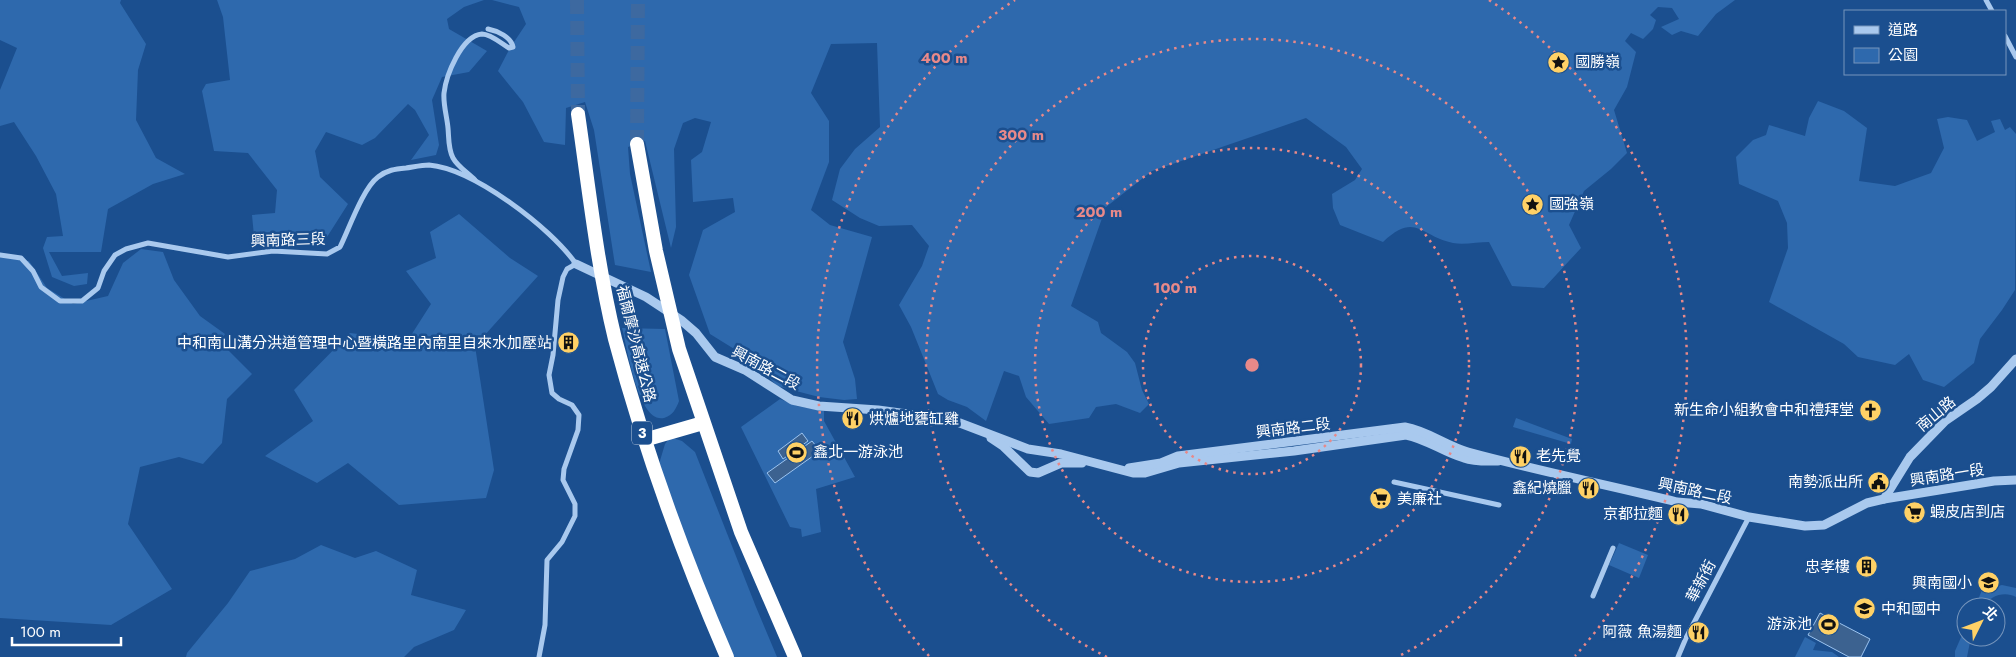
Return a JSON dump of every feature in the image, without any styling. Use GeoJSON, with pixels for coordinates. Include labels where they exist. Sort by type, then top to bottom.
{"type":"FeatureCollection","features":[{"type":"Feature","properties":{"kind":"highway","name":"福爾摩沙高速公路"},"geometry":{"type":"LineString","coordinates":[[578,114],[598,254],[615,337],[644,440],[674,526],[727,657]]}},
{"type":"Feature","properties":{"kind":"highway"},"geometry":{"type":"LineString","coordinates":[[637,144],[656,251],[679,349],[741,532],[795,657]]}},
{"type":"Feature","properties":{"kind":"highway"},"geometry":{"type":"LineString","coordinates":[[644,440],[703,423]]}},
{"type":"Feature","properties":{"kind":"street"},"geometry":{"type":"LineString","coordinates":[[479,184],[452,158],[444,95],[447,77],[453,62],[462,48],[473,38],[481,34],[489,35],[509,48],[513,47],[510,40],[495,30],[488,29]]}},
{"type":"Feature","properties":{"kind":"street"},"geometry":{"type":"LineString","coordinates":[[2006,38],[2016,57]]}},
{"type":"Feature","properties":{"kind":"street"},"geometry":{"type":"LineString","coordinates":[[2010,46],[2016,44]]}},
{"type":"Feature","properties":{"kind":"street","name":"興南路三段"},"geometry":{"type":"LineString","coordinates":[[0,255],[21,258],[32,271],[41,287],[60,301],[82,301],[98,288],[104,271],[115,255],[126,248],[148,243],[228,257],[273,251],[327,254],[340,247],[364,195],[376,178],[389,170],[428,165],[446,169],[479,184],[509,202],[530,218],[568,253],[576,264]]}},
{"type":"Feature","properties":{"kind":"street"},"geometry":{"type":"LineString","coordinates":[[539,657],[544,625],[547,560],[562,542],[575,516],[575,504],[562,480],[578,430],[579,415],[572,405],[559,399],[552,393],[549,375],[558,300],[563,277],[568,269],[576,264]]}},
{"type":"Feature","properties":{"kind":"street","name":"興南路二段"},"geometry":{"type":"LineString","coordinates":[[576,264],[646,297],[681,320],[696,333],[716,357],[751,373],[792,400],[819,406],[878,410],[952,420],[972,426],[1028,449],[1061,454],[1116,468],[1161,463],[1178,456],[1405,428],[1416,429],[1456,448],[1498,461],[1677,502],[1702,504],[1749,517],[1805,526],[1824,525],[1867,503],[1884,499]]}},
{"type":"Feature","properties":{"kind":"street","name":"南山路"},"geometry":{"type":"LineString","coordinates":[[1884,499],[1910,457],[1945,421],[1977,400],[2016,359]]}},
{"type":"Feature","properties":{"kind":"street","name":"興南路二段"},"geometry":{"type":"LineString","coordinates":[[972,426],[1003,446],[1030,472],[1038,474],[1061,463],[1102,464]]}},
{"type":"Feature","properties":{"kind":"street","name":"興南路一段"},"geometry":{"type":"LineString","coordinates":[[1884,499],[1994,481],[2016,480]]}},
{"type":"Feature","properties":{"kind":"street"},"geometry":{"type":"LineString","coordinates":[[1394,482],[1499,505]]}},
{"type":"Feature","properties":{"kind":"street","name":"華新街"},"geometry":{"type":"LineString","coordinates":[[1678,657],[1749,517]]}},
{"type":"Feature","properties":{"kind":"street"},"geometry":{"type":"LineString","coordinates":[[1592,596],[1613,548]]}},
{"type":"Feature","properties":{"kind":"green space"},"geometry":{"type":"Polygon","coordinates":[[[0,0],[121,0],[120,3],[146,44],[138,70],[136,120],[156,158],[185,174],[153,184],[108,209],[101,252],[49,252],[62,276],[88,273],[87,284],[74,286],[52,277],[43,248],[47,237],[63,236],[56,194],[36,156],[14,122],[0,126],[0,90],[17,48],[0,40],[0,0]]]}},
{"type":"Feature","properties":{"kind":"green space"},"geometry":{"type":"Polygon","coordinates":[[[217,0],[484,0],[464,7],[447,19],[449,29],[487,51],[469,72],[442,77],[432,100],[439,145],[436,155],[411,160],[429,135],[415,110],[408,104],[375,138],[362,145],[326,132],[315,151],[320,177],[348,204],[327,237],[254,236],[252,215],[275,213],[277,190],[248,153],[214,151],[202,91],[206,84],[230,80],[223,17],[217,0]]]}},
{"type":"Feature","properties":{"kind":"green space"},"geometry":{"type":"Polygon","coordinates":[[[492,0],[1735,0],[1716,14],[1698,36],[1681,31],[1672,35],[1661,27],[1679,19],[1672,8],[1658,7],[1650,15],[1656,20],[1653,29],[1643,39],[1631,33],[1625,41],[1636,52],[1627,87],[1614,110],[1627,153],[1584,191],[1569,225],[1581,248],[1544,288],[1512,286],[1489,242],[1453,243],[1411,227],[1403,228],[1383,242],[1340,225],[1333,208],[1332,194],[1355,180],[1362,169],[1346,147],[1306,118],[1152,171],[1106,207],[1071,306],[1098,322],[1101,333],[1127,352],[1135,363],[1142,390],[1149,404],[1140,413],[1116,404],[1096,407],[1089,418],[1049,424],[1026,397],[1019,376],[1004,371],[986,421],[967,407],[938,394],[911,327],[899,305],[922,266],[929,246],[912,225],[879,226],[860,218],[832,200],[840,169],[855,149],[880,127],[877,43],[831,44],[811,93],[829,121],[829,162],[811,210],[830,225],[872,237],[843,342],[855,379],[857,399],[844,400],[819,397],[777,386],[752,360],[710,334],[689,275],[703,230],[735,212],[733,198],[693,202],[691,160],[702,152],[711,122],[695,118],[683,123],[674,149],[676,227],[671,248],[645,141],[628,147],[630,174],[651,272],[615,265],[594,130],[585,102],[566,108],[565,145],[544,142],[523,102],[498,71],[526,24],[519,7],[492,0]]]}},
{"type":"Feature","properties":{"kind":"green space"},"geometry":{"type":"Polygon","coordinates":[[[1818,101],[1844,111],[1867,128],[1859,181],[1895,186],[1931,173],[1944,148],[1937,119],[1948,117],[1967,120],[1977,141],[1995,132],[1991,121],[2000,119],[2005,130],[2010,127],[2016,134],[2015,290],[1980,339],[1974,363],[1944,387],[1923,380],[1909,354],[1895,365],[1858,357],[1844,344],[1769,302],[1788,248],[1787,223],[1778,201],[1739,184],[1736,157],[1753,140],[1766,135],[1769,125],[1805,136],[1809,118],[1818,101]]]}},
{"type":"Feature","properties":{"kind":"green space"},"geometry":{"type":"Polygon","coordinates":[[[459,214],[510,258],[538,276],[475,346],[494,470],[486,498],[399,505],[348,463],[317,483],[265,456],[313,421],[294,390],[350,333],[408,340],[431,304],[406,271],[436,258],[430,232],[459,214]]]}},
{"type":"Feature","properties":{"kind":"green space"},"geometry":{"type":"Polygon","coordinates":[[[141,249],[163,252],[174,280],[200,316],[225,334],[220,342],[252,374],[227,399],[222,443],[203,464],[179,457],[140,467],[128,524],[172,589],[111,625],[0,618],[0,257],[29,261],[47,288],[73,304],[108,296],[123,263],[141,249]]]}},
{"type":"Feature","properties":{"kind":"green space"},"geometry":{"type":"Polygon","coordinates":[[[622,328],[665,329],[679,401],[674,411],[667,417],[655,417],[647,409],[635,382],[622,328]]]}},
{"type":"Feature","properties":{"kind":"green space","name":"鑫北一游泳池"},"geometry":{"type":"Polygon","coordinates":[[[780,399],[797,406],[824,411],[824,421],[855,477],[816,489],[821,532],[802,537],[801,529],[790,527],[741,427],[780,399]]]}},
{"type":"Feature","properties":{"kind":"green space"},"geometry":{"type":"Polygon","coordinates":[[[1516,418],[1572,439],[1571,444],[1513,427],[1516,418]]]}},
{"type":"Feature","properties":{"kind":"green space"},"geometry":{"type":"Polygon","coordinates":[[[673,438],[682,441],[695,452],[777,657],[734,657],[699,577],[659,464],[665,444],[673,438]]]}},
{"type":"Feature","properties":{"kind":"green space"},"geometry":{"type":"Polygon","coordinates":[[[1619,543],[1648,555],[1639,578],[1609,565],[1619,543]]]}},
{"type":"Feature","properties":{"kind":"green space"},"geometry":{"type":"Polygon","coordinates":[[[321,545],[355,558],[376,551],[417,570],[411,595],[466,610],[454,630],[414,647],[404,657],[186,657],[187,653],[228,603],[250,571],[295,559],[321,545]]]}},
{"type":"Feature","properties":{"kind":"green space"},"geometry":{"type":"Polygon","coordinates":[[[2002,585],[2016,588],[2016,597],[2003,594],[1994,597],[1979,597],[1982,590],[2002,585]]]}},
{"type":"Feature","properties":{"kind":"green space"},"geometry":{"type":"Polygon","coordinates":[[[1805,637],[1816,643],[1813,650],[1832,652],[1839,657],[1795,657],[1805,637]]]}},
{"type":"Feature","properties":{"kind":"green space"},"geometry":{"type":"Polygon","coordinates":[[[1957,647],[1969,647],[1967,657],[1955,657],[1957,647]]]}},
{"type":"Feature","properties":{"kind":"shaded area"},"geometry":{"type":"Polygon","coordinates":[[[802,433],[808,441],[783,459],[778,451],[802,433]]]}},
{"type":"Feature","properties":{"kind":"shaded area"},"geometry":{"type":"Polygon","coordinates":[[[812,441],[820,451],[775,483],[767,473],[812,441]]]}},
{"type":"Feature","properties":{"kind":"shaded area","name":"游泳池"},"geometry":{"type":"Polygon","coordinates":[[[1820,613],[1870,639],[1861,657],[1849,657],[1808,635],[1820,613]]]}},
{"type":"Feature","properties":{"kind":"tunnel"},"geometry":{"type":"LineString","coordinates":[[577,0],[578,114]]}},
{"type":"Feature","properties":{"kind":"tunnel"},"geometry":{"type":"LineString","coordinates":[[637,144],[638,0]]}},
{"type":"Feature","properties":{"kind":"place","name":"國勝嶺"},"geometry":{"type":"Point","coordinates":[1559,62]}},
{"type":"Feature","properties":{"kind":"place","name":"國強嶺"},"geometry":{"type":"Point","coordinates":[1533,204]}},
{"type":"Feature","properties":{"kind":"place","name":"中和南山溝分洪道管理中心暨橫路里內南里自來水加壓站"},"geometry":{"type":"Point","coordinates":[568,343]}},
{"type":"Feature","properties":{"kind":"place","name":"新生命小組教會中和禮拜堂"},"geometry":{"type":"Point","coordinates":[1870,410]}},
{"type":"Feature","properties":{"kind":"place","name":"烘爐地甕缸雞"},"geometry":{"type":"Point","coordinates":[853,419]}},
{"type":"Feature","properties":{"kind":"place","name":"鑫北一游泳池"},"geometry":{"type":"Point","coordinates":[797,452]}},
{"type":"Feature","properties":{"kind":"place","name":"老先覺"},"geometry":{"type":"Point","coordinates":[1520,456]}},
{"type":"Feature","properties":{"kind":"place","name":"南勢派出所"},"geometry":{"type":"Point","coordinates":[1879,482]}},
{"type":"Feature","properties":{"kind":"place","name":"鑫紀燒臘"},"geometry":{"type":"Point","coordinates":[1588,488]}},
{"type":"Feature","properties":{"kind":"place","name":"美廉社"},"geometry":{"type":"Point","coordinates":[1381,499]}},
{"type":"Feature","properties":{"kind":"place","name":"蝦皮店到店"},"geometry":{"type":"Point","coordinates":[1914,512]}},
{"type":"Feature","properties":{"kind":"place","name":"京都拉麵"},"geometry":{"type":"Point","coordinates":[1679,514]}},
{"type":"Feature","properties":{"kind":"place","name":"忠孝樓"},"geometry":{"type":"Point","coordinates":[1866,567]}},
{"type":"Feature","properties":{"kind":"place","name":"興南國小"},"geometry":{"type":"Point","coordinates":[1988,583]}},
{"type":"Feature","properties":{"kind":"place","name":"中和國中"},"geometry":{"type":"Point","coordinates":[1865,609]}},
{"type":"Feature","properties":{"kind":"place","name":"游泳池"},"geometry":{"type":"Point","coordinates":[1828,624]}},
{"type":"Feature","properties":{"kind":"place","name":"阿薇 魚湯麵"},"geometry":{"type":"Point","coordinates":[1698,632]}}]}
